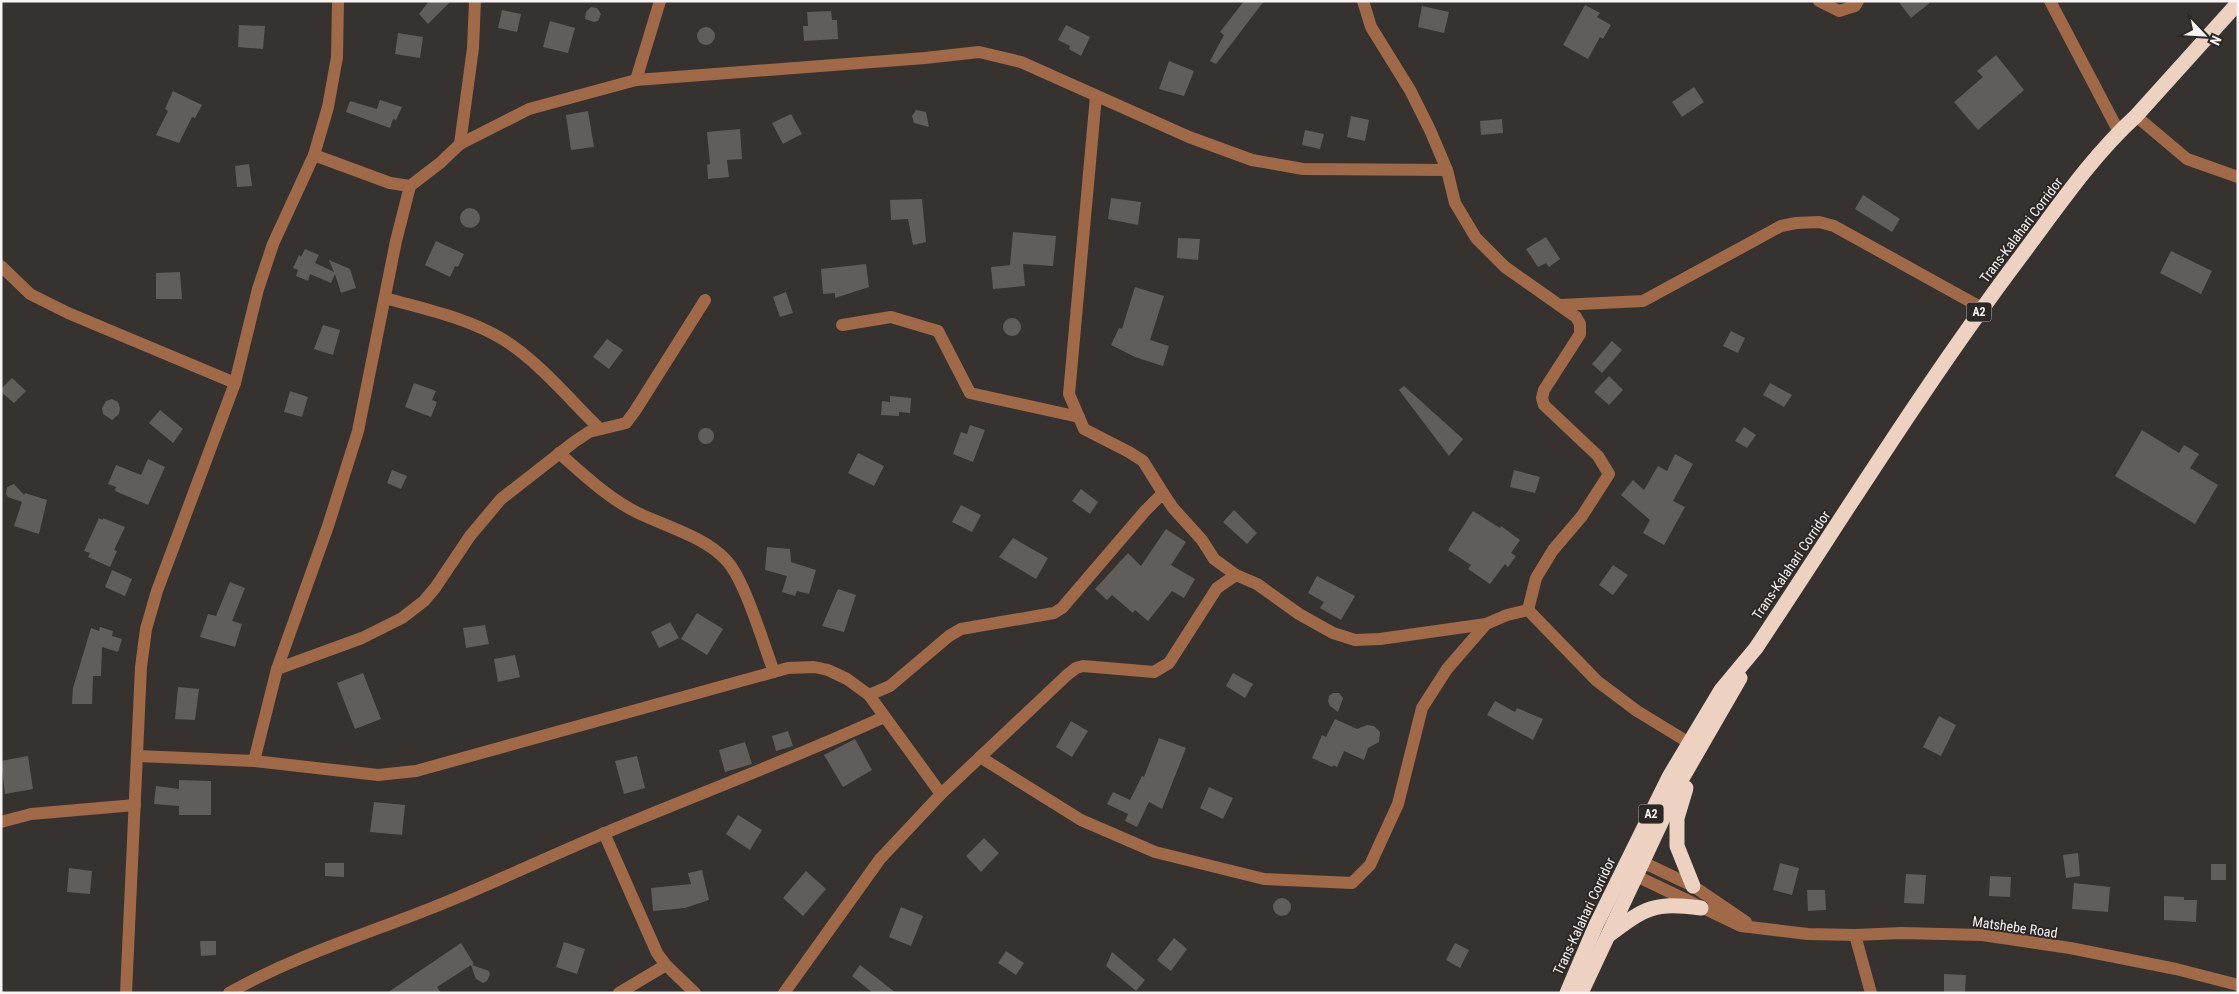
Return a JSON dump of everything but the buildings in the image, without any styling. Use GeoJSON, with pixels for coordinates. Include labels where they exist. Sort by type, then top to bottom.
{"type":"FeatureCollection","features":[{"type":"Feature","properties":{"kind":"highway","name":"Trans-Kalahari Corridor"},"geometry":{"type":"LineString","coordinates":[[1567,993],[1693,746],[1731,695],[1756,648],[1982,308],[2060,204],[2119,132],[2136,116],[2238,3]]}},
{"type":"Feature","properties":{"kind":"highway"},"geometry":{"type":"LineString","coordinates":[[1693,746],[1677,818],[1677,846],[1693,886]]}},
{"type":"Feature","properties":{"kind":"highway","name":"Trans-Kalahari Corridor"},"geometry":{"type":"LineString","coordinates":[[1581,993],[1607,937],[1629,873]]}},
{"type":"Feature","properties":{"kind":"highway"},"geometry":{"type":"LineString","coordinates":[[1607,937],[1634,916],[1656,906],[1673,905],[1701,908]]}},
{"type":"Feature","properties":{"kind":"street"},"geometry":{"type":"LineString","coordinates":[[126,993],[141,667],[146,629],[157,591],[235,383],[258,289],[273,244],[314,155],[328,108],[337,57],[338,1]]}},
{"type":"Feature","properties":{"kind":"street"},"geometry":{"type":"LineString","coordinates":[[460,144],[473,48],[476,1]]}},
{"type":"Feature","properties":{"kind":"street"},"geometry":{"type":"LineString","coordinates":[[636,80],[660,1]]}},
{"type":"Feature","properties":{"kind":"street"},"geometry":{"type":"LineString","coordinates":[[1363,1],[1371,27],[1410,90],[1447,170],[1455,203],[1476,238],[1505,268],[1560,305],[1576,317],[1580,324],[1580,334],[1544,390],[1542,398],[1544,405],[1598,456],[1609,474],[1582,516],[1553,550],[1536,578],[1528,610]]}},
{"type":"Feature","properties":{"kind":"street"},"geometry":{"type":"LineString","coordinates":[[1819,1],[1839,11],[1855,6],[1858,1]]}},
{"type":"Feature","properties":{"kind":"street"},"geometry":{"type":"LineString","coordinates":[[2050,1],[2119,132]]}},
{"type":"Feature","properties":{"kind":"street"},"geometry":{"type":"LineString","coordinates":[[254,762],[277,669],[328,526],[358,431],[396,241],[410,186],[440,163],[460,144],[529,109],[636,80],[925,58],[979,52],[1021,62],[1189,137],[1252,160],[1302,169],[1447,170]]}},
{"type":"Feature","properties":{"kind":"street"},"geometry":{"type":"LineString","coordinates":[[1096,96],[1070,394],[1084,429],[1130,452],[1143,461],[1173,508],[1202,540],[1214,559],[1236,576],[1257,584],[1299,614],[1332,633],[1355,640],[1380,639],[1486,624],[1507,615],[1528,610]]}},
{"type":"Feature","properties":{"kind":"street"},"geometry":{"type":"LineString","coordinates":[[2136,116],[2187,159],[2238,177]]}},
{"type":"Feature","properties":{"kind":"street"},"geometry":{"type":"LineString","coordinates":[[314,155],[390,183],[410,186]]}},
{"type":"Feature","properties":{"kind":"street"},"geometry":{"type":"LineString","coordinates":[[1560,305],[1643,300],[1781,226],[1819,222],[1847,232],[1982,308]]}},
{"type":"Feature","properties":{"kind":"street"},"geometry":{"type":"LineString","coordinates":[[1,266],[30,294],[60,310],[235,383]]}},
{"type":"Feature","properties":{"kind":"street"},"geometry":{"type":"LineString","coordinates":[[384,298],[478,328],[505,341],[528,359],[600,429]]}},
{"type":"Feature","properties":{"kind":"street"},"geometry":{"type":"LineString","coordinates":[[277,669],[362,638],[402,618],[424,601],[470,536],[501,499],[559,453],[590,432],[626,423],[705,300]]}},
{"type":"Feature","properties":{"kind":"street"},"geometry":{"type":"LineString","coordinates":[[842,325],[891,317],[938,331],[970,394],[1079,417]]}},
{"type":"Feature","properties":{"kind":"street"},"geometry":{"type":"LineString","coordinates":[[559,453],[611,497],[638,513],[685,534],[725,559],[737,574],[774,672]]}},
{"type":"Feature","properties":{"kind":"street"},"geometry":{"type":"LineString","coordinates":[[869,695],[890,686],[949,636],[961,629],[1054,612],[1062,608],[1145,511],[1163,493]]}},
{"type":"Feature","properties":{"kind":"street"},"geometry":{"type":"LineString","coordinates":[[784,993],[880,859],[940,794],[1076,668],[1083,666],[1154,672],[1162,669],[1169,663],[1217,588],[1236,576]]}},
{"type":"Feature","properties":{"kind":"street"},"geometry":{"type":"LineString","coordinates":[[1528,610],[1597,681],[1637,711],[1693,746]]}},
{"type":"Feature","properties":{"kind":"street"},"geometry":{"type":"LineString","coordinates":[[980,757],[1081,820],[1155,852],[1264,879],[1352,883],[1370,865],[1398,804],[1422,708],[1447,669],[1486,624]]}},
{"type":"Feature","properties":{"kind":"street"},"geometry":{"type":"LineString","coordinates":[[138,756],[254,762],[378,775],[416,771],[788,668],[814,667],[828,670],[847,679],[869,695],[940,794]]}},
{"type":"Feature","properties":{"kind":"street"},"geometry":{"type":"LineString","coordinates":[[231,992],[256,977],[454,899],[604,833],[812,749],[884,717]]}},
{"type":"Feature","properties":{"kind":"street"},"geometry":{"type":"LineString","coordinates":[[1,822],[31,814],[135,805]]}},
{"type":"Feature","properties":{"kind":"street"},"geometry":{"type":"LineString","coordinates":[[604,833],[657,953],[666,965],[695,993]]}},
{"type":"Feature","properties":{"kind":"street"},"geometry":{"type":"LineString","coordinates":[[1636,859],[1693,886],[1754,928]]}},
{"type":"Feature","properties":{"kind":"street"},"geometry":{"type":"LineString","coordinates":[[1629,873],[1734,923],[1754,928],[1808,934],[1854,935],[1902,932],[1982,935],[2070,948],[2146,963],[2238,986]]}},
{"type":"Feature","properties":{"kind":"street","name":"Matshebe Road"},"geometry":{"type":"LineString","coordinates":[[1754,928],[1982,935]]}},
{"type":"Feature","properties":{"kind":"street"},"geometry":{"type":"LineString","coordinates":[[1854,935],[1871,993]]}},
{"type":"Feature","properties":{"kind":"street"},"geometry":{"type":"LineString","coordinates":[[619,993],[666,965]]}}]}
